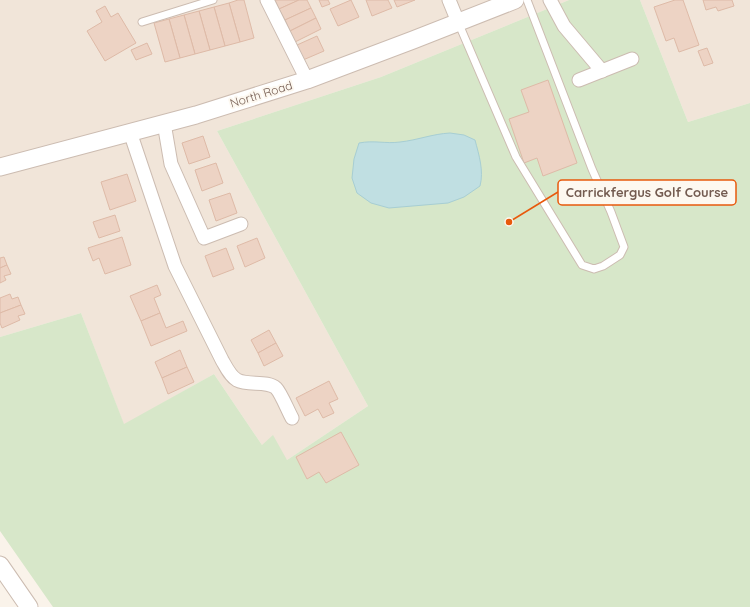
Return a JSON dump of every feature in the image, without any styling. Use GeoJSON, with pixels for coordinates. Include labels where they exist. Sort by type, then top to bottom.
{"type":"FeatureCollection","features":[{"type":"Feature","properties":{"kind":"street"},"geometry":{"type":"LineString","coordinates":[[267,0],[307,80]]}},
{"type":"Feature","properties":{"kind":"street"},"geometry":{"type":"LineString","coordinates":[[450,0],[458,22]]}},
{"type":"Feature","properties":{"kind":"street","name":"North Road"},"geometry":{"type":"LineString","coordinates":[[0,167],[196,115],[307,80],[515,0]]}},
{"type":"Feature","properties":{"kind":"street"},"geometry":{"type":"LineString","coordinates":[[550,0],[564,26],[602,70]]}},
{"type":"Feature","properties":{"kind":"street"},"geometry":{"type":"LineString","coordinates":[[579,80],[632,59]]}},
{"type":"Feature","properties":{"kind":"street"},"geometry":{"type":"LineString","coordinates":[[164,123],[171,164],[204,238],[241,224]]}},
{"type":"Feature","properties":{"kind":"street"},"geometry":{"type":"LineString","coordinates":[[130,132],[175,266],[228,371],[236,379],[245,383],[270,384],[276,388],[292,418]]}},
{"type":"Feature","properties":{"kind":"street"},"geometry":{"type":"LineString","coordinates":[[0,565],[29,607]]}},
{"type":"Feature","properties":{"kind":"lane"},"geometry":{"type":"LineString","coordinates":[[142,22],[213,0]]}},
{"type":"Feature","properties":{"kind":"lane"},"geometry":{"type":"LineString","coordinates":[[458,22],[516,156],[582,265],[594,269],[620,256],[624,247],[611,212],[592,169],[527,0]]}},
{"type":"Feature","properties":{"kind":"shaded area"},"geometry":{"type":"Polygon","coordinates":[[[0,0],[569,0],[381,77],[217,131],[368,406],[287,460],[262,445],[214,374],[124,425],[81,313],[0,337],[0,0]]]}},
{"type":"Feature","properties":{"kind":"shaded area"},"geometry":{"type":"Polygon","coordinates":[[[640,0],[750,0],[750,103],[688,122],[640,0]]]}},
{"type":"Feature","properties":{"kind":"green space"},"geometry":{"type":"Polygon","coordinates":[[[569,0],[640,0],[688,122],[750,103],[750,607],[53,607],[0,531],[0,337],[81,313],[124,424],[214,374],[262,445],[273,435],[287,460],[368,406],[217,131],[381,77],[569,0]]]}},
{"type":"Feature","properties":{"kind":"water"},"geometry":{"type":"Polygon","coordinates":[[[450,133],[464,135],[475,140],[479,157],[481,169],[480,186],[464,197],[448,203],[389,208],[371,203],[357,193],[352,178],[354,159],[359,143],[400,142],[450,133]]]}},
{"type":"Feature","properties":{"kind":"building"},"geometry":{"type":"Polygon","coordinates":[[[244,0],[254,38],[240,42],[229,3],[244,0]]]}},
{"type":"Feature","properties":{"kind":"building"},"geometry":{"type":"Polygon","coordinates":[[[275,0],[299,0],[279,9],[275,0]]]}},
{"type":"Feature","properties":{"kind":"building"},"geometry":{"type":"Polygon","coordinates":[[[299,0],[307,0],[311,8],[285,20],[279,9],[299,0]]]}},
{"type":"Feature","properties":{"kind":"building"},"geometry":{"type":"Polygon","coordinates":[[[319,0],[328,0],[330,4],[322,7],[319,0]]]}},
{"type":"Feature","properties":{"kind":"building"},"geometry":{"type":"Polygon","coordinates":[[[351,0],[359,17],[338,26],[330,9],[351,0]]]}},
{"type":"Feature","properties":{"kind":"building"},"geometry":{"type":"Polygon","coordinates":[[[366,0],[388,0],[392,8],[372,16],[366,0]]]}},
{"type":"Feature","properties":{"kind":"building"},"geometry":{"type":"Polygon","coordinates":[[[394,0],[415,0],[397,7],[394,0]]]}},
{"type":"Feature","properties":{"kind":"building"},"geometry":{"type":"Polygon","coordinates":[[[675,0],[683,0],[699,45],[679,52],[674,38],[666,41],[654,7],[675,0]]]}},
{"type":"Feature","properties":{"kind":"building"},"geometry":{"type":"Polygon","coordinates":[[[703,0],[732,0],[734,6],[718,11],[716,7],[706,10],[703,0]]]}},
{"type":"Feature","properties":{"kind":"building"},"geometry":{"type":"Polygon","coordinates":[[[229,3],[240,42],[225,46],[214,7],[229,3]]]}},
{"type":"Feature","properties":{"kind":"building"},"geometry":{"type":"Polygon","coordinates":[[[105,6],[111,17],[118,13],[136,43],[105,61],[87,31],[102,22],[96,11],[105,6]]]}},
{"type":"Feature","properties":{"kind":"building"},"geometry":{"type":"Polygon","coordinates":[[[214,7],[225,46],[210,50],[199,11],[214,7]]]}},
{"type":"Feature","properties":{"kind":"building"},"geometry":{"type":"Polygon","coordinates":[[[311,8],[316,18],[290,31],[285,20],[311,8]]]}},
{"type":"Feature","properties":{"kind":"building"},"geometry":{"type":"Polygon","coordinates":[[[199,11],[210,50],[195,54],[184,15],[199,11]]]}},
{"type":"Feature","properties":{"kind":"building"},"geometry":{"type":"Polygon","coordinates":[[[184,15],[195,54],[180,58],[169,19],[184,15]]]}},
{"type":"Feature","properties":{"kind":"building"},"geometry":{"type":"Polygon","coordinates":[[[316,18],[321,29],[295,42],[290,31],[316,18]]]}},
{"type":"Feature","properties":{"kind":"building"},"geometry":{"type":"Polygon","coordinates":[[[169,19],[180,58],[165,62],[154,23],[169,19]]]}},
{"type":"Feature","properties":{"kind":"building"},"geometry":{"type":"Polygon","coordinates":[[[317,36],[324,51],[303,60],[297,45],[317,36]]]}},
{"type":"Feature","properties":{"kind":"building"},"geometry":{"type":"Polygon","coordinates":[[[147,43],[152,54],[136,60],[131,50],[147,43]]]}},
{"type":"Feature","properties":{"kind":"building"},"geometry":{"type":"Polygon","coordinates":[[[707,48],[713,63],[704,66],[698,51],[707,48]]]}},
{"type":"Feature","properties":{"kind":"building"},"geometry":{"type":"Polygon","coordinates":[[[548,80],[577,163],[543,176],[537,158],[524,163],[509,119],[529,112],[521,90],[548,80]]]}},
{"type":"Feature","properties":{"kind":"building"},"geometry":{"type":"Polygon","coordinates":[[[203,136],[210,157],[189,164],[182,143],[203,136]]]}},
{"type":"Feature","properties":{"kind":"building"},"geometry":{"type":"Polygon","coordinates":[[[216,163],[223,183],[202,191],[195,170],[216,163]]]}},
{"type":"Feature","properties":{"kind":"building"},"geometry":{"type":"Polygon","coordinates":[[[127,174],[136,201],[110,210],[101,182],[127,174]]]}},
{"type":"Feature","properties":{"kind":"building"},"geometry":{"type":"Polygon","coordinates":[[[230,193],[237,213],[216,221],[209,200],[230,193]]]}},
{"type":"Feature","properties":{"kind":"building"},"geometry":{"type":"Polygon","coordinates":[[[115,215],[120,231],[99,238],[93,222],[115,215]]]}},
{"type":"Feature","properties":{"kind":"building"},"geometry":{"type":"Polygon","coordinates":[[[122,237],[131,265],[105,274],[99,258],[93,261],[88,248],[122,237]]]}},
{"type":"Feature","properties":{"kind":"building"},"geometry":{"type":"Polygon","coordinates":[[[257,238],[265,258],[245,267],[237,246],[257,238]]]}},
{"type":"Feature","properties":{"kind":"building"},"geometry":{"type":"Polygon","coordinates":[[[226,248],[234,269],[213,277],[205,256],[226,248]]]}},
{"type":"Feature","properties":{"kind":"building"},"geometry":{"type":"Polygon","coordinates":[[[4,257],[7,265],[0,268],[0,258],[4,257]]]}},
{"type":"Feature","properties":{"kind":"building"},"geometry":{"type":"Polygon","coordinates":[[[7,265],[11,274],[4,276],[6,280],[0,283],[0,268],[7,265]]]}},
{"type":"Feature","properties":{"kind":"building"},"geometry":{"type":"Polygon","coordinates":[[[157,285],[161,295],[154,298],[160,313],[141,321],[130,296],[157,285]]]}},
{"type":"Feature","properties":{"kind":"building"},"geometry":{"type":"Polygon","coordinates":[[[10,294],[12,299],[18,297],[21,305],[0,313],[0,298],[10,294]]]}},
{"type":"Feature","properties":{"kind":"building"},"geometry":{"type":"Polygon","coordinates":[[[21,305],[25,314],[18,316],[20,320],[2,328],[0,323],[0,313],[21,305]]]}},
{"type":"Feature","properties":{"kind":"building"},"geometry":{"type":"Polygon","coordinates":[[[160,313],[166,328],[183,321],[187,331],[151,346],[141,321],[160,313]]]}},
{"type":"Feature","properties":{"kind":"building"},"geometry":{"type":"Polygon","coordinates":[[[269,330],[276,343],[258,353],[251,340],[269,330]]]}},
{"type":"Feature","properties":{"kind":"building"},"geometry":{"type":"Polygon","coordinates":[[[276,343],[283,356],[264,366],[258,353],[276,343]]]}},
{"type":"Feature","properties":{"kind":"building"},"geometry":{"type":"Polygon","coordinates":[[[180,350],[187,367],[162,378],[155,362],[180,350]]]}},
{"type":"Feature","properties":{"kind":"building"},"geometry":{"type":"Polygon","coordinates":[[[187,367],[194,382],[168,394],[162,378],[187,367]]]}},
{"type":"Feature","properties":{"kind":"building"},"geometry":{"type":"Polygon","coordinates":[[[329,381],[338,399],[329,403],[334,413],[323,418],[318,409],[305,416],[296,398],[329,381]]]}},
{"type":"Feature","properties":{"kind":"building"},"geometry":{"type":"Polygon","coordinates":[[[341,432],[359,465],[326,483],[319,472],[307,479],[296,457],[341,432]]]}},
{"type":"Feature","properties":{"kind":"place","name":"Carrickfergus Golf Course"},"geometry":{"type":"Point","coordinates":[509,222]}}]}
